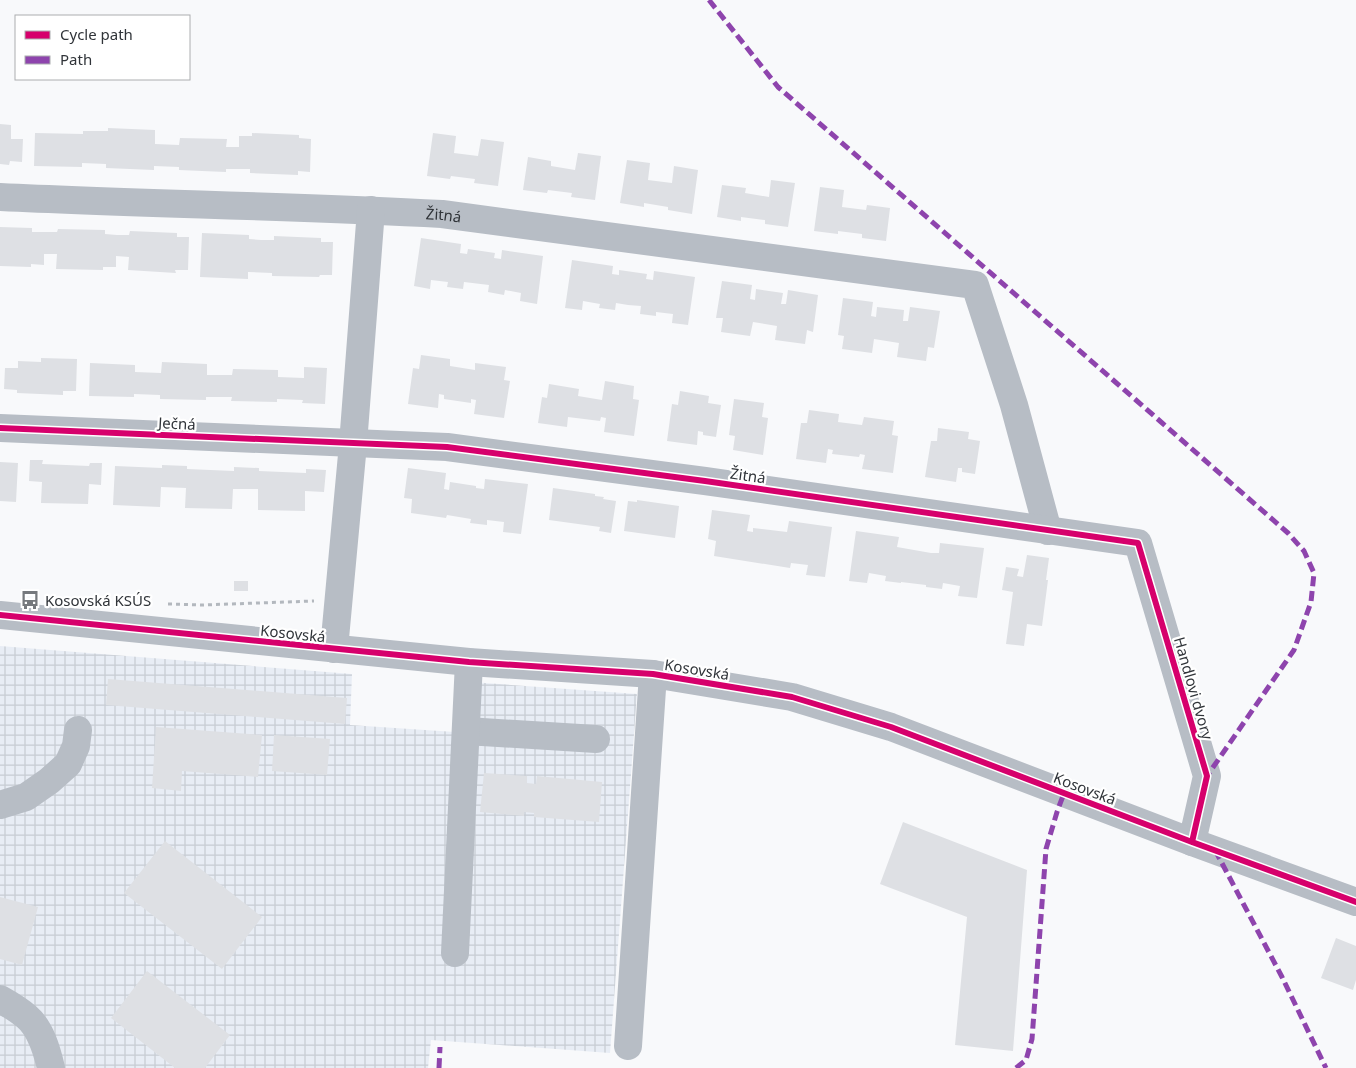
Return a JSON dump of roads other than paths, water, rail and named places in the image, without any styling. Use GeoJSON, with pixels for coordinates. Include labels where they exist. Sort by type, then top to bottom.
{"type":"FeatureCollection","features":[{"type":"Feature","properties":{"kind":"street"},"geometry":{"type":"LineString","coordinates":[[0,197],[125,203],[371,210],[353,444],[334,649]]}},
{"type":"Feature","properties":{"kind":"street","name":"Žitná"},"geometry":{"type":"LineString","coordinates":[[371,210],[442,214],[975,286],[1014,406],[1048,531]]}},
{"type":"Feature","properties":{"kind":"street","name":"Ječná"},"geometry":{"type":"LineString","coordinates":[[0,428],[353,444]]}},
{"type":"Feature","properties":{"kind":"street","name":"Žitná"},"geometry":{"type":"LineString","coordinates":[[353,444],[447,447],[705,481],[1138,543]]}},
{"type":"Feature","properties":{"kind":"street","name":"Handlovi dvory"},"geometry":{"type":"LineString","coordinates":[[1138,543],[1207,776],[1192,842]]}},
{"type":"Feature","properties":{"kind":"street","name":"Kosovská"},"geometry":{"type":"LineString","coordinates":[[0,615],[469,662],[653,674],[792,697],[891,727],[1192,842],[1356,902]]}},
{"type":"Feature","properties":{"kind":"street"},"geometry":{"type":"LineString","coordinates":[[455,953],[469,662]]}},
{"type":"Feature","properties":{"kind":"street"},"geometry":{"type":"LineString","coordinates":[[628,1046],[653,674]]}},
{"type":"Feature","properties":{"kind":"street"},"geometry":{"type":"LineString","coordinates":[[0,805],[26,797],[49,781],[68,764],[76,746],[78,730]]}},
{"type":"Feature","properties":{"kind":"street"},"geometry":{"type":"LineString","coordinates":[[466,731],[596,739]]}},
{"type":"Feature","properties":{"kind":"street"},"geometry":{"type":"LineString","coordinates":[[0,998],[28,1018],[40,1035],[51,1068]]}},
{"type":"Feature","properties":{"kind":"place","name":"Kosovská KSÚS"},"geometry":{"type":"Point","coordinates":[30,600]}}]}
